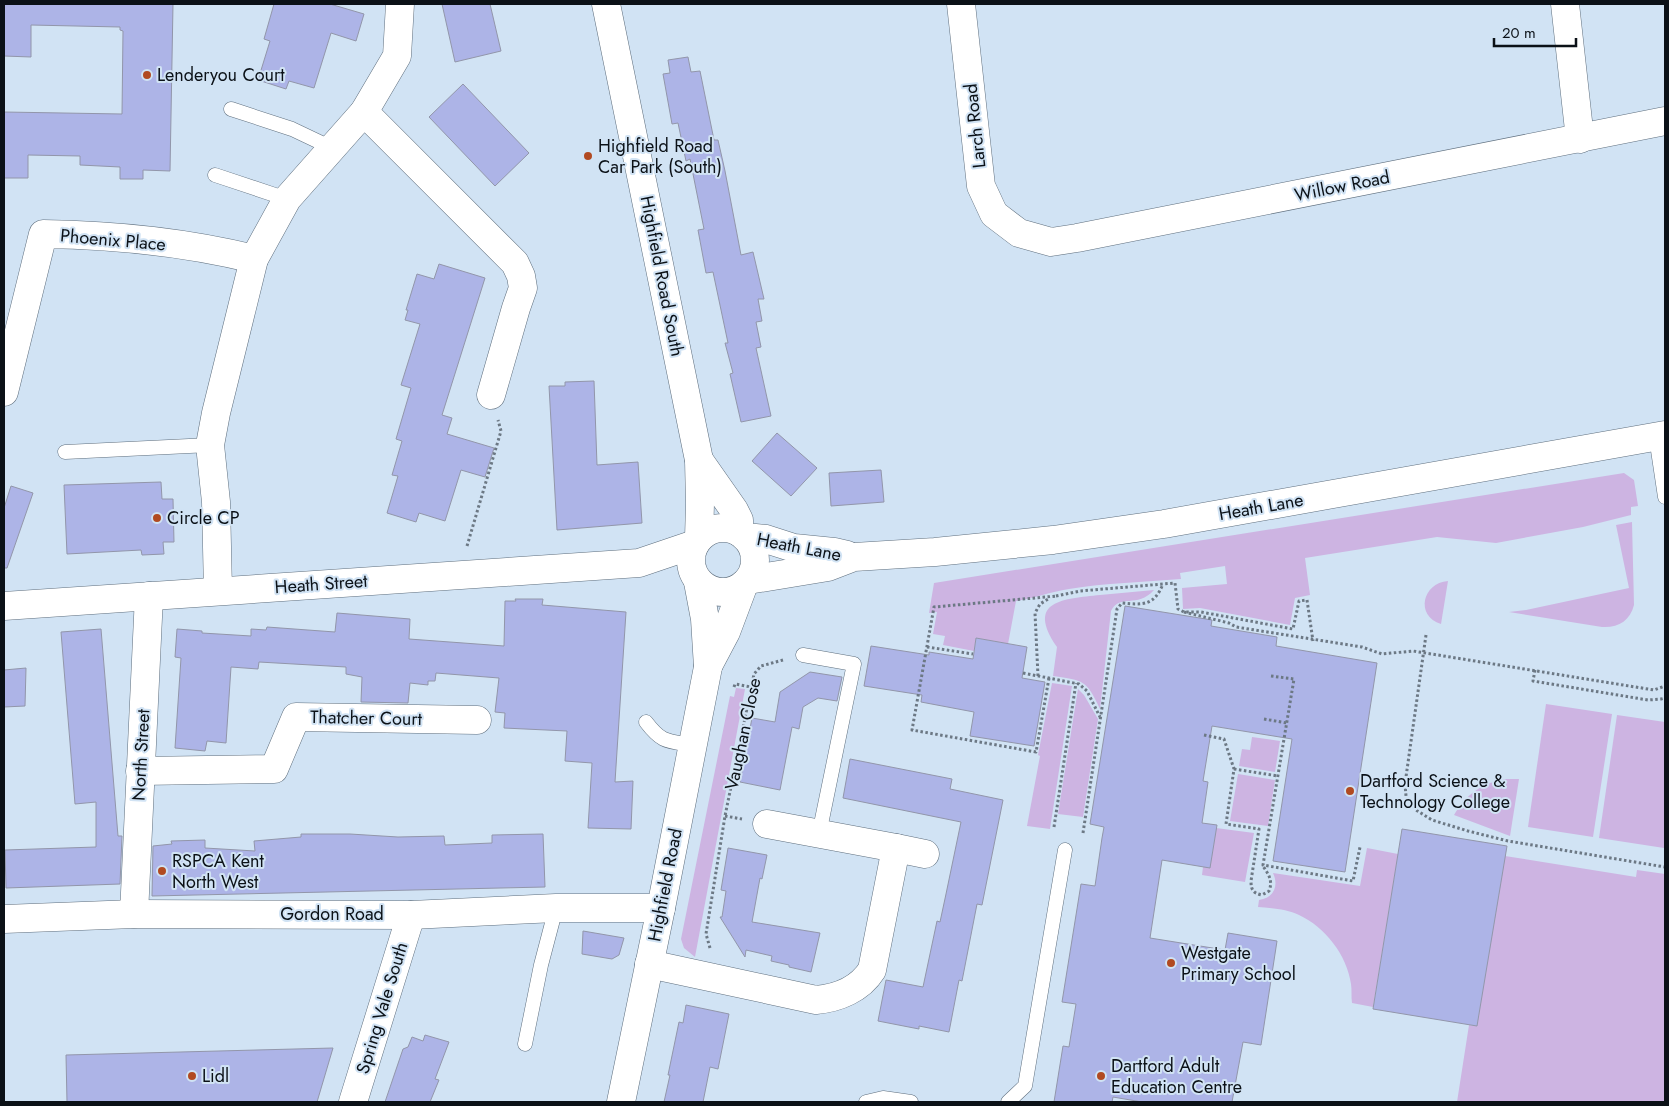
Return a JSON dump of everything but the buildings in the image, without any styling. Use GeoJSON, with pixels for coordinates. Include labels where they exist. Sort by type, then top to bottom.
{"type":"FeatureCollection","features":[{"type":"Feature","properties":{"kind":"street"},"geometry":{"type":"LineString","coordinates":[[218,591],[216,502],[210,445],[216,412],[254,259],[287,199],[364,112],[397,56],[400,4]]}},
{"type":"Feature","properties":{"kind":"street","name":"Highfield Road South"},"geometry":{"type":"LineString","coordinates":[[606,4],[699,460],[700,504],[697,541]]}},
{"type":"Feature","properties":{"kind":"street","name":"Larch Road"},"geometry":{"type":"LineString","coordinates":[[961,4],[981,186],[994,214],[1019,233]]}},
{"type":"Feature","properties":{"kind":"street"},"geometry":{"type":"LineString","coordinates":[[1565,4],[1580,139]]}},
{"type":"Feature","properties":{"kind":"street"},"geometry":{"type":"LineString","coordinates":[[364,112],[515,263],[521,276],[523,288],[491,395]]}},
{"type":"Feature","properties":{"kind":"street","name":"Willow Road"},"geometry":{"type":"LineString","coordinates":[[1019,233],[1051,242],[1077,238],[1665,122]]}},
{"type":"Feature","properties":{"kind":"street","name":"Phoenix Place"},"geometry":{"type":"LineString","coordinates":[[4,392],[44,234],[116,237],[214,249],[254,259]]}},
{"type":"Feature","properties":{"kind":"street","name":"Heath Lane"},"geometry":{"type":"LineString","coordinates":[[746,582],[828,567],[854,557],[935,552],[1034,542],[1164,524],[1661,436]]}},
{"type":"Feature","properties":{"kind":"street","name":"Highfield Road South"},"geometry":{"type":"LineString","coordinates":[[699,460],[734,510],[739,520],[742,534]]}},
{"type":"Feature","properties":{"kind":"street"},"geometry":{"type":"LineString","coordinates":[[718,528],[729,528],[742,534],[752,546],[755,558],[754,569],[746,582],[736,590],[726,592],[716,592],[706,588],[697,579],[690,561],[691,552],[697,541],[707,531],[718,528]]}},
{"type":"Feature","properties":{"kind":"street","name":"Heath Lane"},"geometry":{"type":"LineString","coordinates":[[742,534],[794,548],[834,552],[854,557]]}},
{"type":"Feature","properties":{"kind":"street","name":"Heath Street"},"geometry":{"type":"LineString","coordinates":[[4,606],[639,563],[697,541]]}},
{"type":"Feature","properties":{"kind":"street","name":"Heath Street"},"geometry":{"type":"LineString","coordinates":[[639,563],[697,579]]}},
{"type":"Feature","properties":{"kind":"street","name":"Highfield Road"},"geometry":{"type":"LineString","coordinates":[[621,1102],[708,668],[705,619],[697,579]]}},
{"type":"Feature","properties":{"kind":"street","name":"Highfield Road"},"geometry":{"type":"LineString","coordinates":[[708,668],[726,632],[746,582]]}},
{"type":"Feature","properties":{"kind":"street","name":"North Street"},"geometry":{"type":"LineString","coordinates":[[134,914],[149,596]]}},
{"type":"Feature","properties":{"kind":"street","name":"Thatcher Court"},"geometry":{"type":"LineString","coordinates":[[140,772],[274,770],[296,716],[477,720]]}},
{"type":"Feature","properties":{"kind":"street"},"geometry":{"type":"LineString","coordinates":[[767,824],[925,854]]}},
{"type":"Feature","properties":{"kind":"street"},"geometry":{"type":"LineString","coordinates":[[649,964],[816,1000],[829,999],[841,995],[866,979],[872,970],[896,848]]}},
{"type":"Feature","properties":{"kind":"street","name":"Gordon Road"},"geometry":{"type":"LineString","coordinates":[[4,919],[134,914],[411,915],[556,908],[661,908]]}},
{"type":"Feature","properties":{"kind":"street","name":"Spring Vale South"},"geometry":{"type":"LineString","coordinates":[[353,1102],[411,915]]}},
{"type":"Feature","properties":{"kind":"lane"},"geometry":{"type":"LineString","coordinates":[[231,109],[292,129],[332,148]]}},
{"type":"Feature","properties":{"kind":"lane"},"geometry":{"type":"LineString","coordinates":[[215,175],[287,199]]}},
{"type":"Feature","properties":{"kind":"lane"},"geometry":{"type":"LineString","coordinates":[[1661,436],[1665,497]]}},
{"type":"Feature","properties":{"kind":"lane"},"geometry":{"type":"LineString","coordinates":[[65,452],[210,445]]}},
{"type":"Feature","properties":{"kind":"lane"},"geometry":{"type":"LineString","coordinates":[[803,655],[854,664],[819,834]]}},
{"type":"Feature","properties":{"kind":"lane"},"geometry":{"type":"LineString","coordinates":[[646,722],[657,736],[669,742],[693,745]]}},
{"type":"Feature","properties":{"kind":"lane"},"geometry":{"type":"LineString","coordinates":[[1008,1102],[1025,1086],[1065,850]]}},
{"type":"Feature","properties":{"kind":"lane"},"geometry":{"type":"LineString","coordinates":[[525,1044],[541,965],[556,908]]}},
{"type":"Feature","properties":{"kind":"lane"},"geometry":{"type":"LineString","coordinates":[[866,1102],[883,1098],[911,1102]]}},
{"type":"Feature","properties":{"kind":"path"},"geometry":{"type":"LineString","coordinates":[[458,576],[501,431],[491,395]]}},
{"type":"Feature","properties":{"kind":"path"},"geometry":{"type":"LineString","coordinates":[[1038,676],[1035,613],[1040,604],[1057,596],[1080,591],[1175,583],[1178,609],[1229,623],[1236,627],[1314,641],[1362,647],[1382,654],[1413,651],[1424,652],[1654,690],[1665,686]]}},
{"type":"Feature","properties":{"kind":"path"},"geometry":{"type":"LineString","coordinates":[[1083,833],[1117,609],[1122,603],[1142,604],[1152,601],[1158,595],[1163,584]]}},
{"type":"Feature","properties":{"kind":"path"},"geometry":{"type":"LineString","coordinates":[[1049,678],[1036,752],[912,730],[934,607],[1057,596]]}},
{"type":"Feature","properties":{"kind":"path"},"geometry":{"type":"LineString","coordinates":[[1184,612],[1201,612],[1293,629],[1299,601],[1308,600],[1314,641]]}},
{"type":"Feature","properties":{"kind":"path"},"geometry":{"type":"LineString","coordinates":[[1426,635],[1405,784],[1406,796],[1416,810],[1432,820],[1508,841],[1665,867]]}},
{"type":"Feature","properties":{"kind":"path"},"geometry":{"type":"LineString","coordinates":[[927,646],[973,654]]}},
{"type":"Feature","properties":{"kind":"path","name":"Vaughan Close"},"geometry":{"type":"LineString","coordinates":[[713,979],[717,963],[709,947],[706,934],[726,816],[754,674],[760,666],[803,655]]}},
{"type":"Feature","properties":{"kind":"path"},"geometry":{"type":"LineString","coordinates":[[1535,670],[1533,681],[1648,700],[1661,700],[1665,698]]}},
{"type":"Feature","properties":{"kind":"path"},"geometry":{"type":"LineString","coordinates":[[1023,673],[1079,684],[1096,706],[1100,717]]}},
{"type":"Feature","properties":{"kind":"path"},"geometry":{"type":"LineString","coordinates":[[1204,736],[1224,739],[1234,769],[1226,824],[1259,829],[1251,889],[1262,895],[1269,891],[1271,885],[1270,878],[1263,865],[1294,679],[1271,676]]}},
{"type":"Feature","properties":{"kind":"path"},"geometry":{"type":"LineString","coordinates":[[1054,827],[1076,684]]}},
{"type":"Feature","properties":{"kind":"path"},"geometry":{"type":"LineString","coordinates":[[737,685],[751,687]]}},
{"type":"Feature","properties":{"kind":"path"},"geometry":{"type":"LineString","coordinates":[[1264,719],[1287,722]]}},
{"type":"Feature","properties":{"kind":"path"},"geometry":{"type":"LineString","coordinates":[[1234,769],[1278,776]]}},
{"type":"Feature","properties":{"kind":"path"},"geometry":{"type":"LineString","coordinates":[[1263,865],[1354,881],[1360,847]]}},
{"type":"Feature","properties":{"kind":"shaded area"},"geometry":{"type":"Polygon","coordinates":[[[1624,473],[1634,480],[1638,506],[1631,507],[1631,515],[1583,527],[1496,543],[1437,537],[1305,558],[1310,595],[1295,598],[1290,625],[1200,608],[1183,609],[1182,588],[1227,584],[1225,566],[1180,573],[1181,579],[1083,587],[1016,601],[1008,644],[976,638],[974,651],[943,645],[945,636],[933,634],[937,612],[929,613],[934,583],[1624,473]]]}},
{"type":"Feature","properties":{"kind":"shaded area"},"geometry":{"type":"Polygon","coordinates":[[[1632,522],[1634,605],[1630,615],[1618,625],[1602,627],[1509,612],[1629,588],[1616,525],[1632,522]]]}},
{"type":"Feature","properties":{"kind":"shaded area"},"geometry":{"type":"Polygon","coordinates":[[[1448,581],[1441,624],[1427,614],[1425,600],[1432,587],[1448,581]]]}},
{"type":"Feature","properties":{"kind":"shaded area"},"geometry":{"type":"Polygon","coordinates":[[[1154,590],[1148,596],[1141,599],[1119,603],[1111,611],[1100,709],[1091,692],[1083,683],[1053,676],[1057,647],[1048,631],[1045,620],[1047,611],[1053,605],[1074,598],[1154,590]]]}},
{"type":"Feature","properties":{"kind":"shaded area"},"geometry":{"type":"Polygon","coordinates":[[[1052,683],[1072,686],[1050,829],[1027,826],[1052,683]]]}},
{"type":"Feature","properties":{"kind":"shaded area"},"geometry":{"type":"Polygon","coordinates":[[[736,688],[745,689],[695,957],[684,948],[681,939],[730,696],[734,697],[736,688]]]}},
{"type":"Feature","properties":{"kind":"shaded area"},"geometry":{"type":"Polygon","coordinates":[[[1078,689],[1084,695],[1098,719],[1083,817],[1058,814],[1078,689]]]}},
{"type":"Feature","properties":{"kind":"shaded area"},"geometry":{"type":"Polygon","coordinates":[[[1546,704],[1612,714],[1593,837],[1528,827],[1546,704]]]}},
{"type":"Feature","properties":{"kind":"shaded area"},"geometry":{"type":"Polygon","coordinates":[[[1617,715],[1665,722],[1664,848],[1599,838],[1617,715]]]}},
{"type":"Feature","properties":{"kind":"shaded area"},"geometry":{"type":"Polygon","coordinates":[[[1252,737],[1280,741],[1275,772],[1239,766],[1242,749],[1250,750],[1252,737]]]}},
{"type":"Feature","properties":{"kind":"shaded area"},"geometry":{"type":"Polygon","coordinates":[[[1238,774],[1275,780],[1268,826],[1230,821],[1238,774]]]}},
{"type":"Feature","properties":{"kind":"shaded area"},"geometry":{"type":"Polygon","coordinates":[[[1506,779],[1519,779],[1510,836],[1454,815],[1469,795],[1489,783],[1506,779]]]}},
{"type":"Feature","properties":{"kind":"shaded area"},"geometry":{"type":"Polygon","coordinates":[[[1216,828],[1254,833],[1245,882],[1202,875],[1203,867],[1210,867],[1216,828]]]}},
{"type":"Feature","properties":{"kind":"shaded area"},"geometry":{"type":"Polygon","coordinates":[[[1367,848],[1398,854],[1373,1007],[1352,1003],[1351,984],[1345,963],[1333,943],[1318,927],[1309,920],[1294,913],[1258,907],[1259,900],[1268,897],[1274,891],[1275,878],[1273,873],[1360,886],[1367,848]]]}},
{"type":"Feature","properties":{"kind":"shaded area"},"geometry":{"type":"Polygon","coordinates":[[[1505,856],[1636,877],[1637,870],[1665,874],[1665,1102],[1457,1102],[1469,1025],[1477,1026],[1505,856]]]}},
{"type":"Feature","properties":{"kind":"place","name":"Lenderyou Court"},"geometry":{"type":"Point","coordinates":[147,75]}},
{"type":"Feature","properties":{"kind":"place","name":"Highfield Road Car Park (South)"},"geometry":{"type":"Point","coordinates":[588,156]}},
{"type":"Feature","properties":{"kind":"place","name":"Circle CP"},"geometry":{"type":"Point","coordinates":[157,518]}},
{"type":"Feature","properties":{"kind":"place","name":"Dartford Science & Technology College"},"geometry":{"type":"Point","coordinates":[1350,791]}},
{"type":"Feature","properties":{"kind":"place","name":"RSPCA Kent North West"},"geometry":{"type":"Point","coordinates":[162,871]}},
{"type":"Feature","properties":{"kind":"place","name":"Westgate Primary School"},"geometry":{"type":"Point","coordinates":[1171,963]}},
{"type":"Feature","properties":{"kind":"place","name":"Lidl"},"geometry":{"type":"Point","coordinates":[192,1076]}},
{"type":"Feature","properties":{"kind":"place","name":"Dartford Adult Education Centre"},"geometry":{"type":"Point","coordinates":[1101,1076]}}]}
